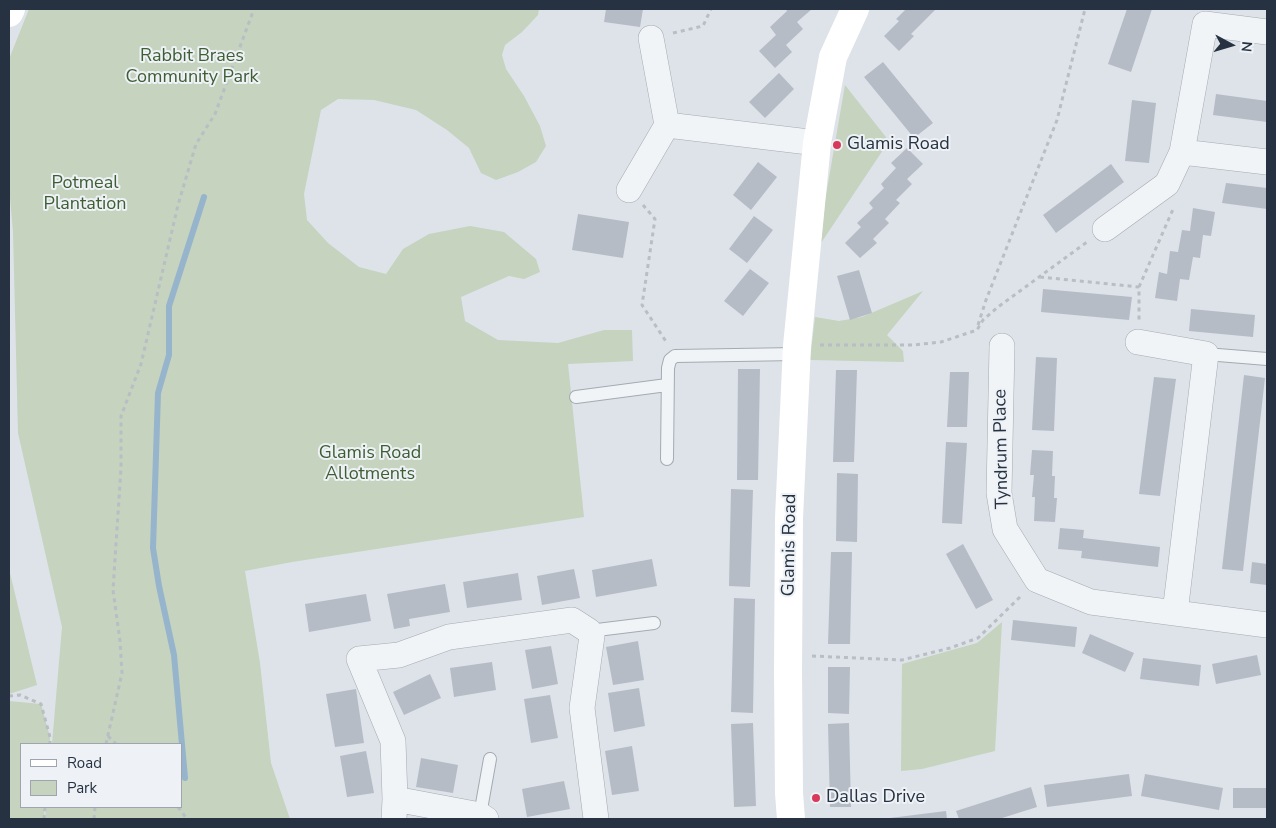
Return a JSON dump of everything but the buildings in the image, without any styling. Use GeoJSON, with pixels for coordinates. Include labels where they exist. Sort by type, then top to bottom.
{"type":"FeatureCollection","features":[{"type":"Feature","properties":{"kind":"street"},"geometry":{"type":"LineString","coordinates":[[9,13],[11,9]]}},
{"type":"Feature","properties":{"kind":"street","name":"Glamis Road"},"geometry":{"type":"LineString","coordinates":[[790,819],[789,518],[796,350],[817,143],[834,58],[855,9]]}},
{"type":"Feature","properties":{"kind":"street"},"geometry":{"type":"LineString","coordinates":[[1105,228],[1167,184],[1182,152],[1205,16],[1267,32]]}},
{"type":"Feature","properties":{"kind":"street"},"geometry":{"type":"LineString","coordinates":[[629,190],[667,125],[651,38]]}},
{"type":"Feature","properties":{"kind":"street"},"geometry":{"type":"LineString","coordinates":[[667,125],[817,143]]}},
{"type":"Feature","properties":{"kind":"street"},"geometry":{"type":"LineString","coordinates":[[1182,152],[1267,162]]}},
{"type":"Feature","properties":{"kind":"street"},"geometry":{"type":"LineString","coordinates":[[1138,342],[1206,354],[1175,613]]}},
{"type":"Feature","properties":{"kind":"street","name":"Tyndrum Place"},"geometry":{"type":"LineString","coordinates":[[1002,346],[999,493],[1005,529],[1037,580]]}},
{"type":"Feature","properties":{"kind":"street"},"geometry":{"type":"LineString","coordinates":[[1037,580],[1091,602],[1267,625]]}},
{"type":"Feature","properties":{"kind":"street"},"geometry":{"type":"LineString","coordinates":[[483,817],[395,809],[393,741],[359,660],[399,655],[449,637],[572,620],[589,631],[592,636],[582,708],[596,819]]}},
{"type":"Feature","properties":{"kind":"lane"},"geometry":{"type":"LineString","coordinates":[[667,459],[667,385],[670,360],[675,356],[796,350]]}},
{"type":"Feature","properties":{"kind":"lane"},"geometry":{"type":"LineString","coordinates":[[1206,354],[1267,359]]}},
{"type":"Feature","properties":{"kind":"lane"},"geometry":{"type":"LineString","coordinates":[[576,396],[667,385]]}},
{"type":"Feature","properties":{"kind":"lane"},"geometry":{"type":"LineString","coordinates":[[589,631],[654,623]]}},
{"type":"Feature","properties":{"kind":"lane"},"geometry":{"type":"LineString","coordinates":[[483,817],[490,759]]}},
{"type":"Feature","properties":{"kind":"path"},"geometry":{"type":"LineString","coordinates":[[106,743],[122,673],[120,640],[113,590],[121,468],[121,416],[141,364],[178,205],[196,144],[216,114],[254,9]]}},
{"type":"Feature","properties":{"kind":"path"},"geometry":{"type":"LineString","coordinates":[[651,38],[703,26],[711,9]]}},
{"type":"Feature","properties":{"kind":"path"},"geometry":{"type":"LineString","coordinates":[[977,330],[986,300],[1057,120],[1084,9]]}},
{"type":"Feature","properties":{"kind":"path"},"geometry":{"type":"LineString","coordinates":[[629,190],[655,219],[642,306],[675,356]]}},
{"type":"Feature","properties":{"kind":"path"},"geometry":{"type":"LineString","coordinates":[[1138,342],[1140,287],[1176,202]]}},
{"type":"Feature","properties":{"kind":"path"},"geometry":{"type":"LineString","coordinates":[[796,350],[941,342],[977,330],[983,320],[998,306],[1105,228]]}},
{"type":"Feature","properties":{"kind":"path"},"geometry":{"type":"LineString","coordinates":[[1039,277],[1140,287]]}},
{"type":"Feature","properties":{"kind":"path"},"geometry":{"type":"LineString","coordinates":[[788,654],[902,660],[950,648],[978,638],[1037,580]]}},
{"type":"Feature","properties":{"kind":"path"},"geometry":{"type":"LineString","coordinates":[[9,696],[20,695],[41,704],[50,743]]}},
{"type":"Feature","properties":{"kind":"path"},"geometry":{"type":"LineString","coordinates":[[108,735],[115,743]]}},
{"type":"Feature","properties":{"kind":"path"},"geometry":{"type":"LineString","coordinates":[[179,808],[187,819]]}},
{"type":"Feature","properties":{"kind":"green space"},"geometry":{"type":"Polygon","coordinates":[[[29,9],[539,9],[538,15],[522,32],[505,45],[502,55],[506,69],[524,96],[540,126],[546,146],[536,162],[518,172],[496,180],[481,173],[469,148],[447,130],[416,110],[374,100],[338,99],[321,110],[304,194],[307,220],[328,243],[359,267],[386,274],[403,249],[429,234],[470,226],[504,232],[536,259],[540,272],[524,279],[509,276],[461,297],[465,321],[498,340],[558,343],[604,330],[632,330],[633,361],[568,364],[584,517],[245,571],[260,663],[271,763],[290,819],[45,819],[46,808],[182,808],[182,743],[52,743],[62,627],[18,433],[13,232],[9,186],[9,59],[29,9]]]}},
{"type":"Feature","properties":{"kind":"green space"},"geometry":{"type":"Polygon","coordinates":[[[845,85],[889,141],[821,243],[825,201],[845,85]]]}},
{"type":"Feature","properties":{"kind":"green space"},"geometry":{"type":"Polygon","coordinates":[[[923,291],[887,335],[903,351],[904,362],[810,360],[815,317],[839,321],[862,317],[923,291]]]}},
{"type":"Feature","properties":{"kind":"green space"},"geometry":{"type":"Polygon","coordinates":[[[9,569],[37,685],[9,694],[9,569]]]}},
{"type":"Feature","properties":{"kind":"green space"},"geometry":{"type":"Polygon","coordinates":[[[1002,622],[995,751],[922,769],[901,771],[902,664],[977,643],[1002,622]]]}},
{"type":"Feature","properties":{"kind":"green space"},"geometry":{"type":"Polygon","coordinates":[[[9,701],[41,704],[50,743],[20,743],[20,808],[45,808],[44,819],[9,819],[9,701]]]}},
{"type":"Feature","properties":{"kind":"waterway"},"geometry":{"type":"LineString","coordinates":[[182,743],[174,655],[153,548],[158,393],[169,355],[169,306],[204,197]]}},
{"type":"Feature","properties":{"kind":"waterway"},"geometry":{"type":"LineString","coordinates":[[182,744],[185,778]]}},
{"type":"Feature","properties":{"kind":"place","name":"Glamis Road"},"geometry":{"type":"Point","coordinates":[837,145]}},
{"type":"Feature","properties":{"kind":"place","name":"Dallas Drive"},"geometry":{"type":"Point","coordinates":[816,798]}},
{"type":"Feature","properties":{"kind":"park label","name":"Rabbit Braes Community Park"},"geometry":{"type":"Point","coordinates":[192,67]}},
{"type":"Feature","properties":{"kind":"park label","name":"Potmeal Plantation"},"geometry":{"type":"Point","coordinates":[85,194]}},
{"type":"Feature","properties":{"kind":"park label","name":"Glamis Road Allotments"},"geometry":{"type":"Point","coordinates":[370,464]}}]}
